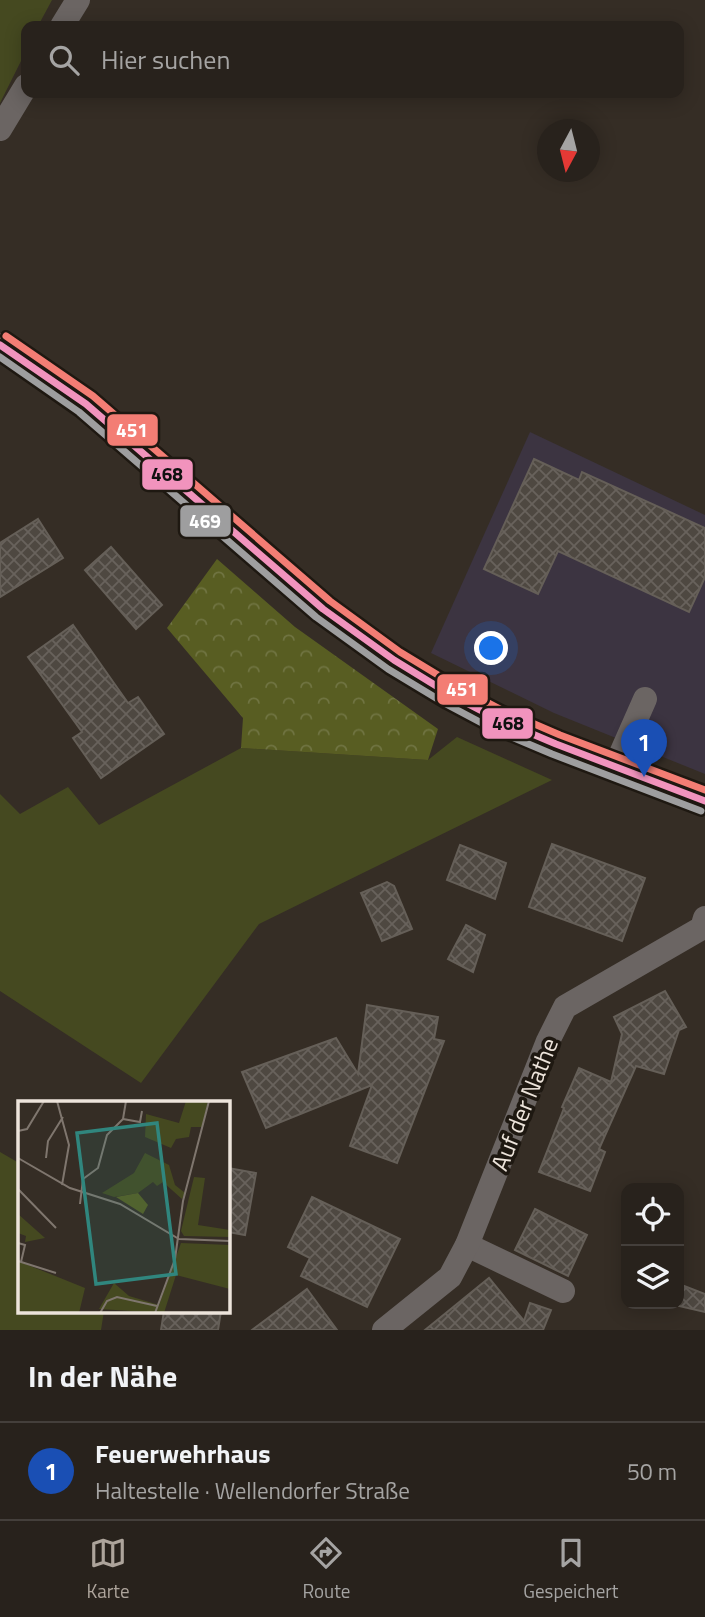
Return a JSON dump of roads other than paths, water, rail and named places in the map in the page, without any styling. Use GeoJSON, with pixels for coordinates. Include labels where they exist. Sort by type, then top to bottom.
{"type":"FeatureCollection","features":[{"type":"Feature","properties":{"kind":"street"},"geometry":{"type":"LineString","coordinates":[[65,21],[78,0]]}},
{"type":"Feature","properties":{"kind":"street"},"geometry":{"type":"LineString","coordinates":[[0,129],[21,94]]}},
{"type":"Feature","properties":{"kind":"street"},"geometry":{"type":"LineString","coordinates":[[0,345],[35,365],[124,434],[324,610],[412,672],[470,705],[541,738],[705,801]]}},
{"type":"Feature","properties":{"kind":"street"},"geometry":{"type":"LineString","coordinates":[[615,767],[645,699]]}},
{"type":"Feature","properties":{"kind":"street","name":"Auf der Nathe"},"geometry":{"type":"LineString","coordinates":[[384,1330],[450,1277],[467,1245],[548,1041],[565,1007],[702,928],[705,918]]}},
{"type":"Feature","properties":{"kind":"street"},"geometry":{"type":"LineString","coordinates":[[467,1245],[563,1291]]}},
{"type":"Feature","properties":{"kind":"place","name":"Feuerwehrhaus"},"geometry":{"type":"Point","coordinates":[644,777]}}]}
